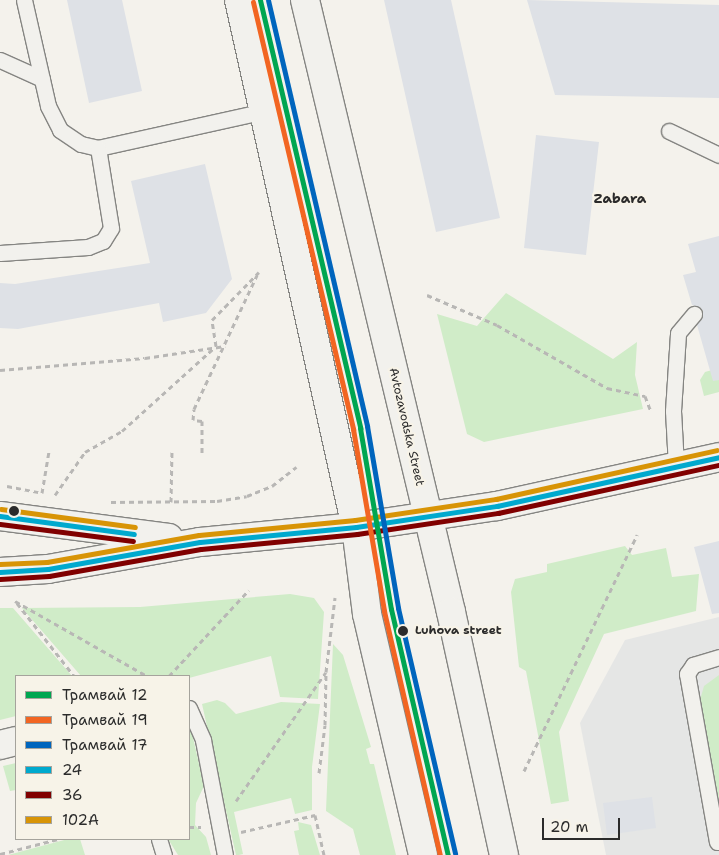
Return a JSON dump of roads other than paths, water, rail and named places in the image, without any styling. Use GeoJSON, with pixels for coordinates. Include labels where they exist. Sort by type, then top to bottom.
{"type":"FeatureCollection","features":[{"type":"Feature","properties":{"kind":"main road"},"geometry":{"type":"LineString","coordinates":[[239,0],[356,527],[367,614],[423,855]]}},
{"type":"Feature","properties":{"kind":"main road","name":"Avtozavodska Street"},"geometry":{"type":"LineString","coordinates":[[305,0],[451,612],[504,855]]}},
{"type":"Feature","properties":{"kind":"main road"},"geometry":{"type":"LineString","coordinates":[[0,572],[48,569],[200,542],[356,527],[497,506],[719,457]]}},
{"type":"Feature","properties":{"kind":"main road"},"geometry":{"type":"LineString","coordinates":[[0,516],[200,542]]}},
{"type":"Feature","properties":{"kind":"main road"},"geometry":{"type":"LineString","coordinates":[[0,745],[15,741]]}},
{"type":"Feature","properties":{"kind":"lane"},"geometry":{"type":"LineString","coordinates":[[24,0],[48,106],[60,130],[81,144],[98,148],[265,111]]}},
{"type":"Feature","properties":{"kind":"lane"},"geometry":{"type":"LineString","coordinates":[[0,60],[42,79]]}},
{"type":"Feature","properties":{"kind":"lane"},"geometry":{"type":"LineString","coordinates":[[669,131],[719,155]]}},
{"type":"Feature","properties":{"kind":"lane"},"geometry":{"type":"LineString","coordinates":[[0,253],[88,247],[102,241],[111,228],[111,221],[98,148]]}},
{"type":"Feature","properties":{"kind":"lane"},"geometry":{"type":"LineString","coordinates":[[676,466],[673,411],[678,333],[694,314]]}},
{"type":"Feature","properties":{"kind":"lane"},"geometry":{"type":"LineString","coordinates":[[717,842],[687,674],[693,665],[719,658]]}},
{"type":"Feature","properties":{"kind":"lane"},"geometry":{"type":"LineString","coordinates":[[190,710],[203,740],[226,855]]}},
{"type":"Feature","properties":{"kind":"lane"},"geometry":{"type":"LineString","coordinates":[[158,840],[164,855]]}},
{"type":"Feature","properties":{"kind":"tram line","name":"12"},"geometry":{"type":"LineString","coordinates":[[260,0],[360,428],[391,609],[448,855]]}},
{"type":"Feature","properties":{"kind":"tram line","name":"17"},"geometry":{"type":"LineString","coordinates":[[268,0],[367,426],[398,608],[455,853]]}},
{"type":"Feature","properties":{"kind":"tram line","name":"19"},"geometry":{"type":"LineString","coordinates":[[253,2],[353,429],[384,611],[440,855]]}},
{"type":"Feature","properties":{"kind":"place","name":"Luhova street"},"geometry":{"type":"Point","coordinates":[403,631]}},
{"type":"Feature","properties":{"kind":"district","name":"Zabara"},"geometry":{"type":"Point","coordinates":[620,198]}}]}
